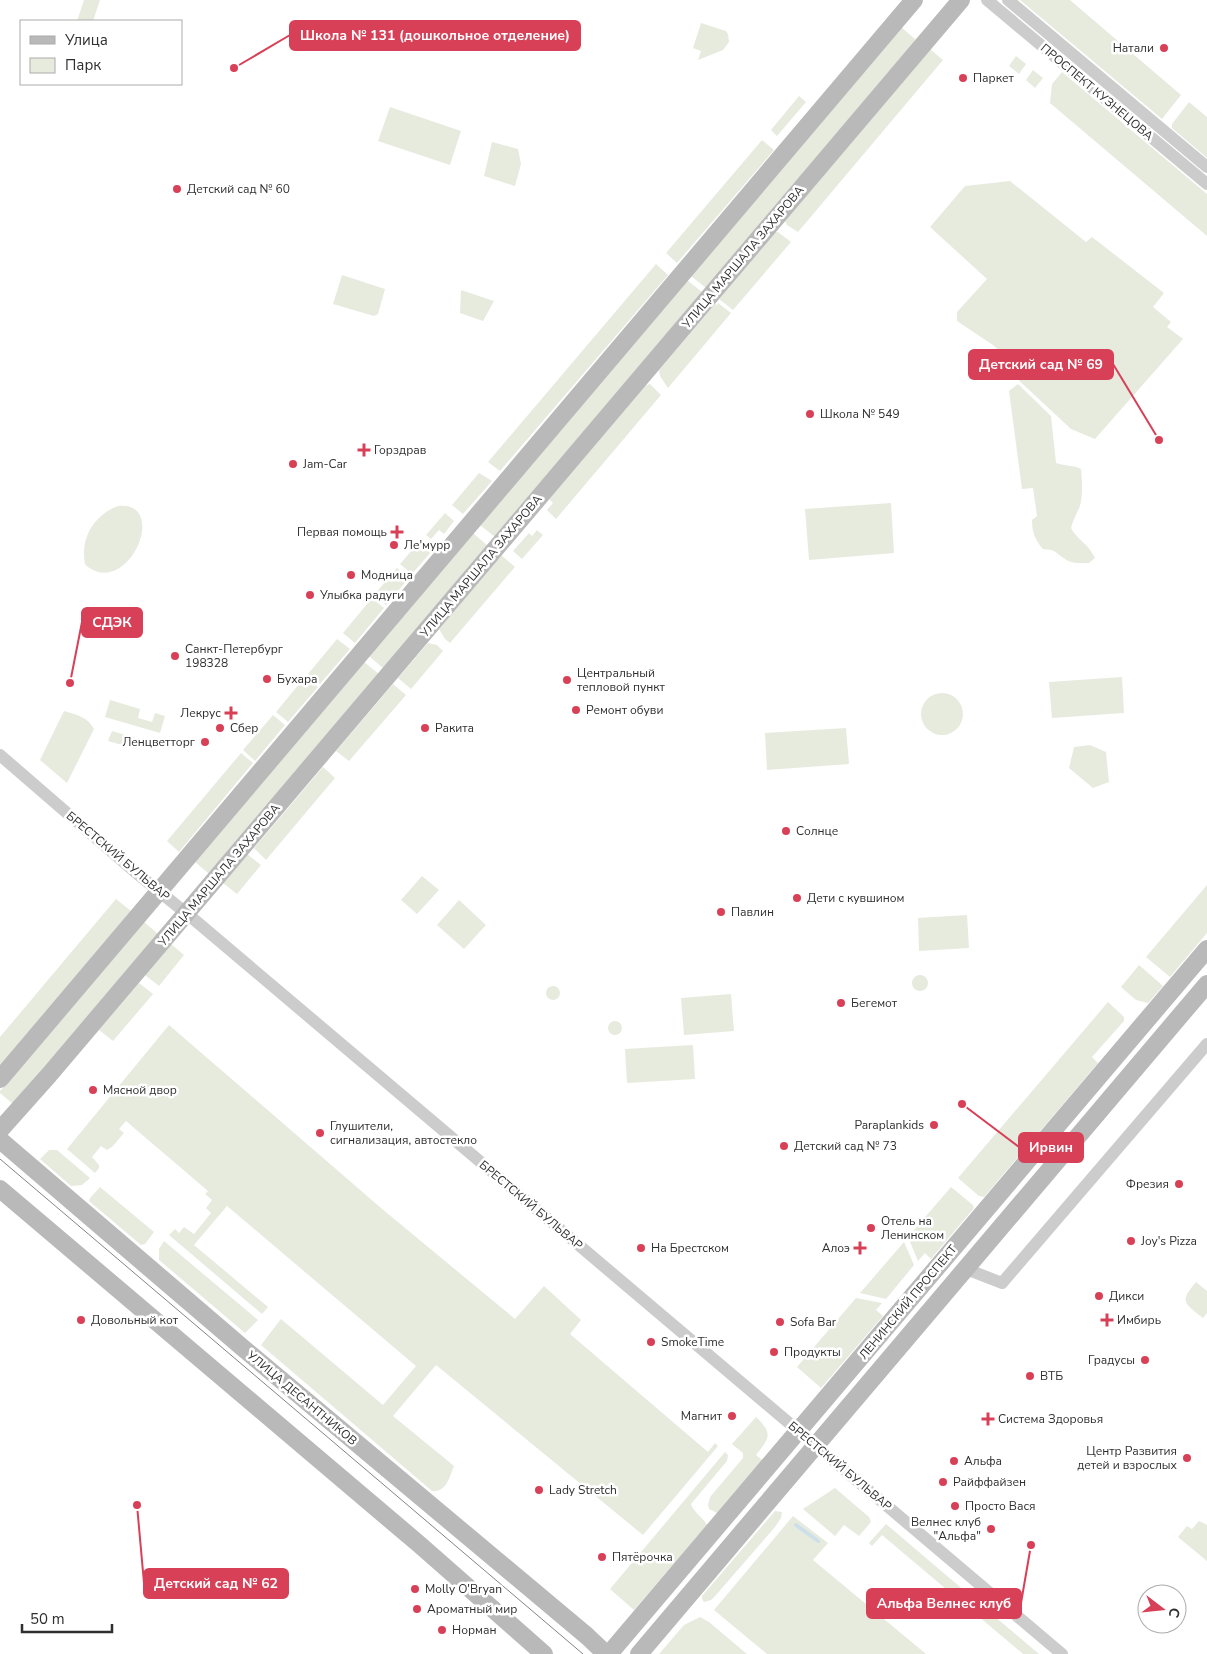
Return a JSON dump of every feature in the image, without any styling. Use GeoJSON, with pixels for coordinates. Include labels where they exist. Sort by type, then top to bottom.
{"type":"FeatureCollection","features":[{"type":"Feature","properties":{"kind":"street"},"geometry":{"type":"LineString","coordinates":[[0,1079],[914,0]]}},
{"type":"Feature","properties":{"kind":"street","name":"УЛИЦА МАРШАЛА ЗАХАРОВА"},"geometry":{"type":"LineString","coordinates":[[0,1130],[18,1112],[960,0]]}},
{"type":"Feature","properties":{"kind":"street","name":"ПРОСПЕКТ КУЗНЕЦОВА"},"geometry":{"type":"LineString","coordinates":[[987,0],[1207,184]]}},
{"type":"Feature","properties":{"kind":"street","name":"ПРОСПЕКТ КУЗНЕЦОВА"},"geometry":{"type":"LineString","coordinates":[[1008,0],[1207,167]]}},
{"type":"Feature","properties":{"kind":"street","name":"БРЕСТСКИЙ БУЛЬВАР"},"geometry":{"type":"LineString","coordinates":[[0,755],[159,892],[1062,1654]]}},
{"type":"Feature","properties":{"kind":"street","name":"ЛЕНИНСКИЙ ПРОСПЕКТ"},"geometry":{"type":"LineString","coordinates":[[607,1654],[1207,949]]}},
{"type":"Feature","properties":{"kind":"street","name":"ЛЕНИНСКИЙ ПРОСПЕКТ"},"geometry":{"type":"LineString","coordinates":[[639,1654],[1207,984]]}},
{"type":"Feature","properties":{"kind":"street"},"geometry":{"type":"LineString","coordinates":[[966,1269],[1002,1283],[1207,1044]]}},
{"type":"Feature","properties":{"kind":"street","name":"УЛИЦА ДЕСАНТНИКОВ"},"geometry":{"type":"LineString","coordinates":[[0,1140],[250,1354],[607,1654]]}},
{"type":"Feature","properties":{"kind":"street"},"geometry":{"type":"LineString","coordinates":[[0,1189],[413,1538],[544,1654]]}},
{"type":"Feature","properties":{"kind":"green space"},"geometry":{"type":"Polygon","coordinates":[[[84,0],[100,0],[93,20],[77,20],[84,0]]]}},
{"type":"Feature","properties":{"kind":"green space"},"geometry":{"type":"Polygon","coordinates":[[[1020,0],[1070,0],[1181,95],[1162,119],[1020,0]]]}},
{"type":"Feature","properties":{"kind":"green space"},"geometry":{"type":"Polygon","coordinates":[[[701,23],[726,31],[729,42],[723,50],[698,60],[701,51],[693,48],[701,23]]]}},
{"type":"Feature","properties":{"kind":"green space"},"geometry":{"type":"Polygon","coordinates":[[[901,27],[916,40],[706,288],[691,276],[901,27]]]}},
{"type":"Feature","properties":{"kind":"green space"},"geometry":{"type":"Polygon","coordinates":[[[930,49],[943,60],[798,232],[787,225],[785,221],[930,49]]]}},
{"type":"Feature","properties":{"kind":"green space"},"geometry":{"type":"Polygon","coordinates":[[[1016,56],[1026,64],[1019,74],[1009,66],[1016,56]]]}},
{"type":"Feature","properties":{"kind":"green space"},"geometry":{"type":"Polygon","coordinates":[[[1033,70],[1043,78],[1035,88],[1026,80],[1033,70]]]}},
{"type":"Feature","properties":{"kind":"green space"},"geometry":{"type":"Polygon","coordinates":[[[1062,72],[1207,194],[1207,236],[1050,103],[1052,84],[1062,72]]]}},
{"type":"Feature","properties":{"kind":"green space"},"geometry":{"type":"Polygon","coordinates":[[[799,96],[806,102],[777,136],[771,130],[799,96]]]}},
{"type":"Feature","properties":{"kind":"green space"},"geometry":{"type":"Polygon","coordinates":[[[1189,102],[1207,117],[1207,158],[1172,128],[1172,124],[1189,102]]]}},
{"type":"Feature","properties":{"kind":"green space"},"geometry":{"type":"Polygon","coordinates":[[[390,107],[461,131],[450,165],[378,141],[390,107]]]}},
{"type":"Feature","properties":{"kind":"green space"},"geometry":{"type":"Polygon","coordinates":[[[762,140],[774,150],[677,263],[666,253],[762,140]]]}},
{"type":"Feature","properties":{"kind":"green space"},"geometry":{"type":"Polygon","coordinates":[[[492,142],[518,149],[521,164],[515,186],[484,176],[492,142]]]}},
{"type":"Feature","properties":{"kind":"green space"},"geometry":{"type":"Polygon","coordinates":[[[1010,181],[1086,242],[1092,237],[1164,293],[1153,307],[1171,322],[1167,327],[1183,339],[1095,439],[1071,429],[1013,375],[1014,364],[993,345],[957,321],[957,312],[987,279],[930,227],[965,186],[1010,181]]]}},
{"type":"Feature","properties":{"kind":"green space"},"geometry":{"type":"Polygon","coordinates":[[[775,232],[778,232],[791,242],[733,310],[719,299],[775,232]]]}},
{"type":"Feature","properties":{"kind":"green space"},"geometry":{"type":"Polygon","coordinates":[[[656,264],[668,275],[500,471],[488,462],[656,264]]]}},
{"type":"Feature","properties":{"kind":"green space"},"geometry":{"type":"Polygon","coordinates":[[[342,275],[385,289],[378,314],[374,316],[333,304],[342,275]]]}},
{"type":"Feature","properties":{"kind":"green space"},"geometry":{"type":"Polygon","coordinates":[[[687,280],[702,292],[495,537],[480,525],[687,280]]]}},
{"type":"Feature","properties":{"kind":"green space"},"geometry":{"type":"Polygon","coordinates":[[[461,290],[494,301],[483,321],[460,313],[461,290]]]}},
{"type":"Feature","properties":{"kind":"green space"},"geometry":{"type":"Polygon","coordinates":[[[718,303],[731,313],[668,388],[660,376],[659,370],[715,304],[717,305],[718,303]]]}},
{"type":"Feature","properties":{"kind":"green space"},"geometry":{"type":"Polygon","coordinates":[[[650,384],[661,395],[556,519],[547,510],[553,503],[549,499],[645,386],[650,384]]]}},
{"type":"Feature","properties":{"kind":"green space"},"geometry":{"type":"Polygon","coordinates":[[[1018,384],[1051,416],[1056,463],[1081,469],[1081,501],[1071,528],[1095,558],[1089,563],[1071,562],[1053,551],[1043,549],[1035,536],[1032,520],[1037,516],[1033,488],[1022,489],[1009,391],[1018,384]]]}},
{"type":"Feature","properties":{"kind":"green space"},"geometry":{"type":"Polygon","coordinates":[[[479,473],[492,481],[463,514],[452,505],[479,473]]]}},
{"type":"Feature","properties":{"kind":"green space"},"geometry":{"type":"Polygon","coordinates":[[[891,503],[894,553],[809,560],[805,509],[891,503]]]}},
{"type":"Feature","properties":{"kind":"green space"},"geometry":{"type":"Polygon","coordinates":[[[118,506],[132,508],[140,515],[142,527],[140,540],[133,554],[124,565],[112,572],[98,572],[85,564],[84,554],[87,537],[96,521],[102,515],[118,506]]]}},
{"type":"Feature","properties":{"kind":"green space"},"geometry":{"type":"Polygon","coordinates":[[[445,513],[454,521],[444,534],[439,530],[431,539],[426,535],[445,513]]]}},
{"type":"Feature","properties":{"kind":"green space"},"geometry":{"type":"Polygon","coordinates":[[[537,530],[543,535],[522,559],[513,551],[529,533],[532,536],[537,530]]]}},
{"type":"Feature","properties":{"kind":"green space"},"geometry":{"type":"Polygon","coordinates":[[[473,533],[488,546],[384,669],[369,656],[473,533]]]}},
{"type":"Feature","properties":{"kind":"green space"},"geometry":{"type":"Polygon","coordinates":[[[419,542],[431,552],[412,574],[400,564],[419,542]]]}},
{"type":"Feature","properties":{"kind":"green space"},"geometry":{"type":"Polygon","coordinates":[[[501,555],[515,567],[450,643],[439,629],[501,555]]]}},
{"type":"Feature","properties":{"kind":"green space"},"geometry":{"type":"Polygon","coordinates":[[[397,568],[409,578],[386,605],[374,595],[397,568]]]}},
{"type":"Feature","properties":{"kind":"green space"},"geometry":{"type":"Polygon","coordinates":[[[372,598],[384,608],[355,643],[343,633],[372,598]]]}},
{"type":"Feature","properties":{"kind":"green space"},"geometry":{"type":"Polygon","coordinates":[[[337,639],[350,649],[320,684],[308,674],[337,639]]]}},
{"type":"Feature","properties":{"kind":"green space"},"geometry":{"type":"Polygon","coordinates":[[[428,643],[437,645],[443,651],[411,689],[398,678],[428,643]]]}},
{"type":"Feature","properties":{"kind":"green space"},"geometry":{"type":"Polygon","coordinates":[[[364,662],[379,674],[209,874],[194,861],[364,662]]]}},
{"type":"Feature","properties":{"kind":"green space"},"geometry":{"type":"Polygon","coordinates":[[[305,677],[318,687],[288,722],[276,712],[305,677]]]}},
{"type":"Feature","properties":{"kind":"green space"},"geometry":{"type":"Polygon","coordinates":[[[1122,677],[1124,713],[1052,718],[1049,682],[1122,677]]]}},
{"type":"Feature","properties":{"kind":"green space"},"geometry":{"type":"Polygon","coordinates":[[[393,684],[406,695],[349,761],[336,751],[393,684]]]}},
{"type":"Feature","properties":{"kind":"green space"},"geometry":{"type":"Polygon","coordinates":[[[942,693],[950,695],[959,703],[963,714],[961,722],[953,731],[942,735],[934,733],[925,725],[921,714],[923,706],[931,697],[942,693]]]}},
{"type":"Feature","properties":{"kind":"green space"},"geometry":{"type":"Polygon","coordinates":[[[110,700],[140,709],[138,718],[152,722],[155,713],[165,716],[160,733],[105,717],[110,700]]]}},
{"type":"Feature","properties":{"kind":"green space"},"geometry":{"type":"Polygon","coordinates":[[[64,711],[85,719],[94,729],[67,783],[40,760],[64,711]]]}},
{"type":"Feature","properties":{"kind":"green space"},"geometry":{"type":"Polygon","coordinates":[[[273,715],[285,725],[255,761],[243,750],[273,715]]]}},
{"type":"Feature","properties":{"kind":"green space"},"geometry":{"type":"Polygon","coordinates":[[[846,728],[849,764],[767,770],[765,733],[846,728]]]}},
{"type":"Feature","properties":{"kind":"green space"},"geometry":{"type":"Polygon","coordinates":[[[112,731],[139,739],[136,749],[108,741],[112,731]]]}},
{"type":"Feature","properties":{"kind":"green space"},"geometry":{"type":"Polygon","coordinates":[[[1090,745],[1106,752],[1109,782],[1093,788],[1069,768],[1074,747],[1090,745]]]}},
{"type":"Feature","properties":{"kind":"green space"},"geometry":{"type":"Polygon","coordinates":[[[241,753],[253,763],[179,852],[167,841],[241,753]]]}},
{"type":"Feature","properties":{"kind":"green space"},"geometry":{"type":"Polygon","coordinates":[[[323,767],[335,778],[266,860],[254,848],[323,767]]]}},
{"type":"Feature","properties":{"kind":"green space"},"geometry":{"type":"Polygon","coordinates":[[[247,854],[261,865],[237,894],[223,883],[247,854]]]}},
{"type":"Feature","properties":{"kind":"green space"},"geometry":{"type":"Polygon","coordinates":[[[422,876],[439,890],[417,914],[401,900],[422,876]]]}},
{"type":"Feature","properties":{"kind":"green space"},"geometry":{"type":"Polygon","coordinates":[[[1207,885],[1207,933],[1170,977],[1146,957],[1207,885]]]}},
{"type":"Feature","properties":{"kind":"green space"},"geometry":{"type":"Polygon","coordinates":[[[116,899],[131,911],[0,1066],[0,1037],[116,899]]]}},
{"type":"Feature","properties":{"kind":"green space"},"geometry":{"type":"Polygon","coordinates":[[[459,900],[486,925],[464,949],[437,925],[459,900]]]}},
{"type":"Feature","properties":{"kind":"green space"},"geometry":{"type":"Polygon","coordinates":[[[967,915],[969,948],[919,951],[918,918],[967,915]]]}},
{"type":"Feature","properties":{"kind":"green space"},"geometry":{"type":"Polygon","coordinates":[[[143,921],[158,934],[14,1105],[0,1091],[143,921]]]}},
{"type":"Feature","properties":{"kind":"green space"},"geometry":{"type":"Polygon","coordinates":[[[171,944],[184,955],[159,986],[145,975],[171,944]]]}},
{"type":"Feature","properties":{"kind":"green space"},"geometry":{"type":"Polygon","coordinates":[[[1139,965],[1163,986],[1148,1003],[1136,1000],[1121,987],[1139,965]]]}},
{"type":"Feature","properties":{"kind":"green space"},"geometry":{"type":"Polygon","coordinates":[[[920,975],[928,983],[920,991],[912,983],[920,975]]]}},
{"type":"Feature","properties":{"kind":"green space"},"geometry":{"type":"Polygon","coordinates":[[[139,983],[153,994],[113,1041],[99,1030],[139,983]]]}},
{"type":"Feature","properties":{"kind":"green space"},"geometry":{"type":"Polygon","coordinates":[[[550,986],[556,986],[560,993],[556,1000],[550,1000],[546,996],[546,990],[550,986]]]}},
{"type":"Feature","properties":{"kind":"green space"},"geometry":{"type":"Polygon","coordinates":[[[731,994],[734,1031],[684,1035],[681,998],[731,994]]]}},
{"type":"Feature","properties":{"kind":"green space"},"geometry":{"type":"Polygon","coordinates":[[[1108,1002],[1124,1017],[1124,1021],[1092,1057],[1098,1063],[984,1197],[979,1196],[958,1178],[1108,1002]]]}},
{"type":"Feature","properties":{"kind":"green space"},"geometry":{"type":"Polygon","coordinates":[[[612,1021],[618,1021],[622,1028],[618,1035],[612,1035],[608,1031],[608,1025],[612,1021]]]}},
{"type":"Feature","properties":{"kind":"green space"},"geometry":{"type":"Polygon","coordinates":[[[169,1025],[381,1208],[515,1319],[544,1286],[581,1320],[570,1334],[708,1452],[715,1443],[718,1446],[643,1535],[436,1365],[393,1416],[454,1466],[444,1487],[437,1491],[432,1491],[261,1345],[281,1319],[383,1405],[416,1366],[227,1206],[194,1245],[268,1307],[262,1314],[169,1235],[175,1229],[179,1233],[184,1227],[194,1234],[211,1213],[206,1208],[212,1200],[205,1194],[208,1191],[126,1121],[119,1129],[124,1133],[112,1147],[107,1150],[101,1146],[92,1157],[99,1165],[95,1173],[67,1149],[169,1025]]]}},
{"type":"Feature","properties":{"kind":"green space"},"geometry":{"type":"Polygon","coordinates":[[[693,1045],[695,1079],[627,1083],[625,1049],[693,1045]]]}},
{"type":"Feature","properties":{"kind":"green space"},"geometry":{"type":"Polygon","coordinates":[[[49,1150],[57,1150],[90,1178],[82,1185],[71,1186],[40,1159],[49,1150]]]}},
{"type":"Feature","properties":{"kind":"green space"},"geometry":{"type":"Polygon","coordinates":[[[100,1187],[154,1232],[145,1244],[141,1245],[89,1201],[100,1187]]]}},
{"type":"Feature","properties":{"kind":"green space"},"geometry":{"type":"Polygon","coordinates":[[[951,1187],[973,1205],[974,1208],[931,1259],[925,1253],[918,1261],[908,1237],[951,1187]]]}},
{"type":"Feature","properties":{"kind":"green space"},"geometry":{"type":"Polygon","coordinates":[[[164,1241],[258,1320],[245,1333],[159,1260],[159,1249],[164,1241]]]}},
{"type":"Feature","properties":{"kind":"green space"},"geometry":{"type":"Polygon","coordinates":[[[904,1242],[914,1265],[886,1299],[860,1293],[904,1242]]]}},
{"type":"Feature","properties":{"kind":"green space"},"geometry":{"type":"Polygon","coordinates":[[[1196,1282],[1207,1291],[1207,1313],[1203,1318],[1186,1302],[1187,1294],[1196,1282]]]}},
{"type":"Feature","properties":{"kind":"green space"},"geometry":{"type":"Polygon","coordinates":[[[856,1298],[882,1303],[876,1310],[883,1316],[821,1388],[797,1367],[856,1298]]]}},
{"type":"Feature","properties":{"kind":"green space"},"geometry":{"type":"Polygon","coordinates":[[[756,1417],[765,1427],[768,1436],[756,1455],[762,1460],[717,1513],[709,1509],[710,1497],[743,1458],[743,1453],[732,1444],[756,1417]]]}},
{"type":"Feature","properties":{"kind":"green space"},"geometry":{"type":"Polygon","coordinates":[[[725,1452],[728,1455],[727,1461],[691,1504],[707,1525],[634,1610],[610,1589],[725,1452]]]}},
{"type":"Feature","properties":{"kind":"green space"},"geometry":{"type":"Polygon","coordinates":[[[835,1488],[869,1517],[871,1522],[859,1536],[844,1525],[835,1536],[803,1509],[835,1488]]]}},
{"type":"Feature","properties":{"kind":"green space"},"geometry":{"type":"Polygon","coordinates":[[[775,1511],[782,1512],[781,1518],[775,1527],[716,1595],[711,1600],[704,1602],[702,1596],[775,1511]]]}},
{"type":"Feature","properties":{"kind":"green space"},"geometry":{"type":"Polygon","coordinates":[[[793,1516],[828,1543],[813,1560],[926,1654],[767,1654],[714,1610],[793,1516]]]}},
{"type":"Feature","properties":{"kind":"green space"},"geometry":{"type":"Polygon","coordinates":[[[1199,1521],[1207,1525],[1207,1561],[1178,1537],[1187,1526],[1192,1529],[1199,1521]]]}},
{"type":"Feature","properties":{"kind":"green space"},"geometry":{"type":"Polygon","coordinates":[[[886,1524],[1039,1654],[1023,1654],[882,1535],[872,1546],[869,1543],[886,1524]]]}},
{"type":"Feature","properties":{"kind":"green space"},"geometry":{"type":"Polygon","coordinates":[[[700,1617],[709,1622],[747,1654],[659,1654],[684,1625],[700,1617]]]}},
{"type":"Feature","properties":{"kind":"waterway"},"geometry":{"type":"LineString","coordinates":[[796,1525],[818,1541]]}},
{"type":"Feature","properties":{"kind":"tram line"},"geometry":{"type":"LineString","coordinates":[[0,1159],[583,1654]]}},
{"type":"Feature","properties":{"kind":"place","name":"Натали"},"geometry":{"type":"Point","coordinates":[1164,48]}},
{"type":"Feature","properties":{"kind":"place","name":"Школа № 131 (дошкольное отделение)"},"geometry":{"type":"Point","coordinates":[234,68]}},
{"type":"Feature","properties":{"kind":"place","name":"Паркет"},"geometry":{"type":"Point","coordinates":[963,78]}},
{"type":"Feature","properties":{"kind":"place","name":"Детский сад № 60"},"geometry":{"type":"Point","coordinates":[177,189]}},
{"type":"Feature","properties":{"kind":"place","name":"Школа № 549"},"geometry":{"type":"Point","coordinates":[810,414]}},
{"type":"Feature","properties":{"kind":"place","name":"Детский сад № 69"},"geometry":{"type":"Point","coordinates":[1159,440]}},
{"type":"Feature","properties":{"kind":"place","name":"Горздрав"},"geometry":{"type":"Point","coordinates":[364,450]}},
{"type":"Feature","properties":{"kind":"place","name":"Jam-Car"},"geometry":{"type":"Point","coordinates":[293,464]}},
{"type":"Feature","properties":{"kind":"place","name":"Первая помощь"},"geometry":{"type":"Point","coordinates":[397,532]}},
{"type":"Feature","properties":{"kind":"place","name":"Ле'мурр"},"geometry":{"type":"Point","coordinates":[394,545]}},
{"type":"Feature","properties":{"kind":"place","name":"Модница"},"geometry":{"type":"Point","coordinates":[351,575]}},
{"type":"Feature","properties":{"kind":"place","name":"Улыбка радуги"},"geometry":{"type":"Point","coordinates":[310,595]}},
{"type":"Feature","properties":{"kind":"place","name":"Санкт-Петербург 198328"},"geometry":{"type":"Point","coordinates":[175,656]}},
{"type":"Feature","properties":{"kind":"place","name":"Бухара"},"geometry":{"type":"Point","coordinates":[267,679]}},
{"type":"Feature","properties":{"kind":"place","name":"Центральный тепловой пункт"},"geometry":{"type":"Point","coordinates":[567,680]}},
{"type":"Feature","properties":{"kind":"place","name":"СДЭК"},"geometry":{"type":"Point","coordinates":[70,683]}},
{"type":"Feature","properties":{"kind":"place","name":"Ремонт обуви"},"geometry":{"type":"Point","coordinates":[576,710]}},
{"type":"Feature","properties":{"kind":"place","name":"Лекрус"},"geometry":{"type":"Point","coordinates":[231,713]}},
{"type":"Feature","properties":{"kind":"place","name":"Сбер"},"geometry":{"type":"Point","coordinates":[220,728]}},
{"type":"Feature","properties":{"kind":"place","name":"Ракита"},"geometry":{"type":"Point","coordinates":[425,728]}},
{"type":"Feature","properties":{"kind":"place","name":"Ленцветторг"},"geometry":{"type":"Point","coordinates":[205,742]}},
{"type":"Feature","properties":{"kind":"place","name":"Солнце"},"geometry":{"type":"Point","coordinates":[786,831]}},
{"type":"Feature","properties":{"kind":"place","name":"Дети с кувшином"},"geometry":{"type":"Point","coordinates":[797,898]}},
{"type":"Feature","properties":{"kind":"place","name":"Павлин"},"geometry":{"type":"Point","coordinates":[721,912]}},
{"type":"Feature","properties":{"kind":"place","name":"Бегемот"},"geometry":{"type":"Point","coordinates":[841,1003]}},
{"type":"Feature","properties":{"kind":"place","name":"Мясной двор"},"geometry":{"type":"Point","coordinates":[93,1090]}},
{"type":"Feature","properties":{"kind":"place","name":"Ирвин"},"geometry":{"type":"Point","coordinates":[962,1104]}},
{"type":"Feature","properties":{"kind":"place","name":"Paraplankids"},"geometry":{"type":"Point","coordinates":[934,1125]}},
{"type":"Feature","properties":{"kind":"place","name":"Глушители, сигнализация, автостекло"},"geometry":{"type":"Point","coordinates":[320,1133]}},
{"type":"Feature","properties":{"kind":"place","name":"Детский сад № 73"},"geometry":{"type":"Point","coordinates":[784,1146]}},
{"type":"Feature","properties":{"kind":"place","name":"Фрезия"},"geometry":{"type":"Point","coordinates":[1179,1184]}},
{"type":"Feature","properties":{"kind":"place","name":"Отель на Ленинском"},"geometry":{"type":"Point","coordinates":[871,1228]}},
{"type":"Feature","properties":{"kind":"place","name":"Joy's Pizza"},"geometry":{"type":"Point","coordinates":[1131,1241]}},
{"type":"Feature","properties":{"kind":"place","name":"На Брестском"},"geometry":{"type":"Point","coordinates":[641,1248]}},
{"type":"Feature","properties":{"kind":"place","name":"Алоэ"},"geometry":{"type":"Point","coordinates":[860,1248]}},
{"type":"Feature","properties":{"kind":"place","name":"Дикси"},"geometry":{"type":"Point","coordinates":[1099,1296]}},
{"type":"Feature","properties":{"kind":"place","name":"Довольный кот"},"geometry":{"type":"Point","coordinates":[81,1320]}},
{"type":"Feature","properties":{"kind":"place","name":"Имбирь"},"geometry":{"type":"Point","coordinates":[1107,1320]}},
{"type":"Feature","properties":{"kind":"place","name":"Sofa Bar"},"geometry":{"type":"Point","coordinates":[780,1322]}},
{"type":"Feature","properties":{"kind":"place","name":"SmokeTime"},"geometry":{"type":"Point","coordinates":[651,1342]}},
{"type":"Feature","properties":{"kind":"place","name":"Продукты"},"geometry":{"type":"Point","coordinates":[774,1352]}},
{"type":"Feature","properties":{"kind":"place","name":"Градусы"},"geometry":{"type":"Point","coordinates":[1145,1360]}},
{"type":"Feature","properties":{"kind":"place","name":"ВТБ"},"geometry":{"type":"Point","coordinates":[1030,1376]}},
{"type":"Feature","properties":{"kind":"place","name":"Магнит"},"geometry":{"type":"Point","coordinates":[732,1416]}},
{"type":"Feature","properties":{"kind":"place","name":"Система Здоровья"},"geometry":{"type":"Point","coordinates":[988,1419]}},
{"type":"Feature","properties":{"kind":"place","name":"Центр Развития детей и взрослых"},"geometry":{"type":"Point","coordinates":[1187,1458]}},
{"type":"Feature","properties":{"kind":"place","name":"Альфа"},"geometry":{"type":"Point","coordinates":[954,1461]}},
{"type":"Feature","properties":{"kind":"place","name":"Райффайзен"},"geometry":{"type":"Point","coordinates":[943,1482]}},
{"type":"Feature","properties":{"kind":"place","name":"Lady Stretch"},"geometry":{"type":"Point","coordinates":[539,1490]}},
{"type":"Feature","properties":{"kind":"place","name":"Детский сад № 62"},"geometry":{"type":"Point","coordinates":[137,1505]}},
{"type":"Feature","properties":{"kind":"place","name":"Просто Вася"},"geometry":{"type":"Point","coordinates":[955,1506]}},
{"type":"Feature","properties":{"kind":"place","name":"Велнес клуб \"Альфа\""},"geometry":{"type":"Point","coordinates":[991,1529]}},
{"type":"Feature","properties":{"kind":"place","name":"Альфа Велнес клуб"},"geometry":{"type":"Point","coordinates":[1031,1545]}},
{"type":"Feature","properties":{"kind":"place","name":"Пятёрочка"},"geometry":{"type":"Point","coordinates":[602,1557]}},
{"type":"Feature","properties":{"kind":"place","name":"Molly O'Bryan"},"geometry":{"type":"Point","coordinates":[415,1589]}},
{"type":"Feature","properties":{"kind":"place","name":"Ароматный мир"},"geometry":{"type":"Point","coordinates":[417,1609]}},
{"type":"Feature","properties":{"kind":"place","name":"Норман"},"geometry":{"type":"Point","coordinates":[442,1630]}}]}
